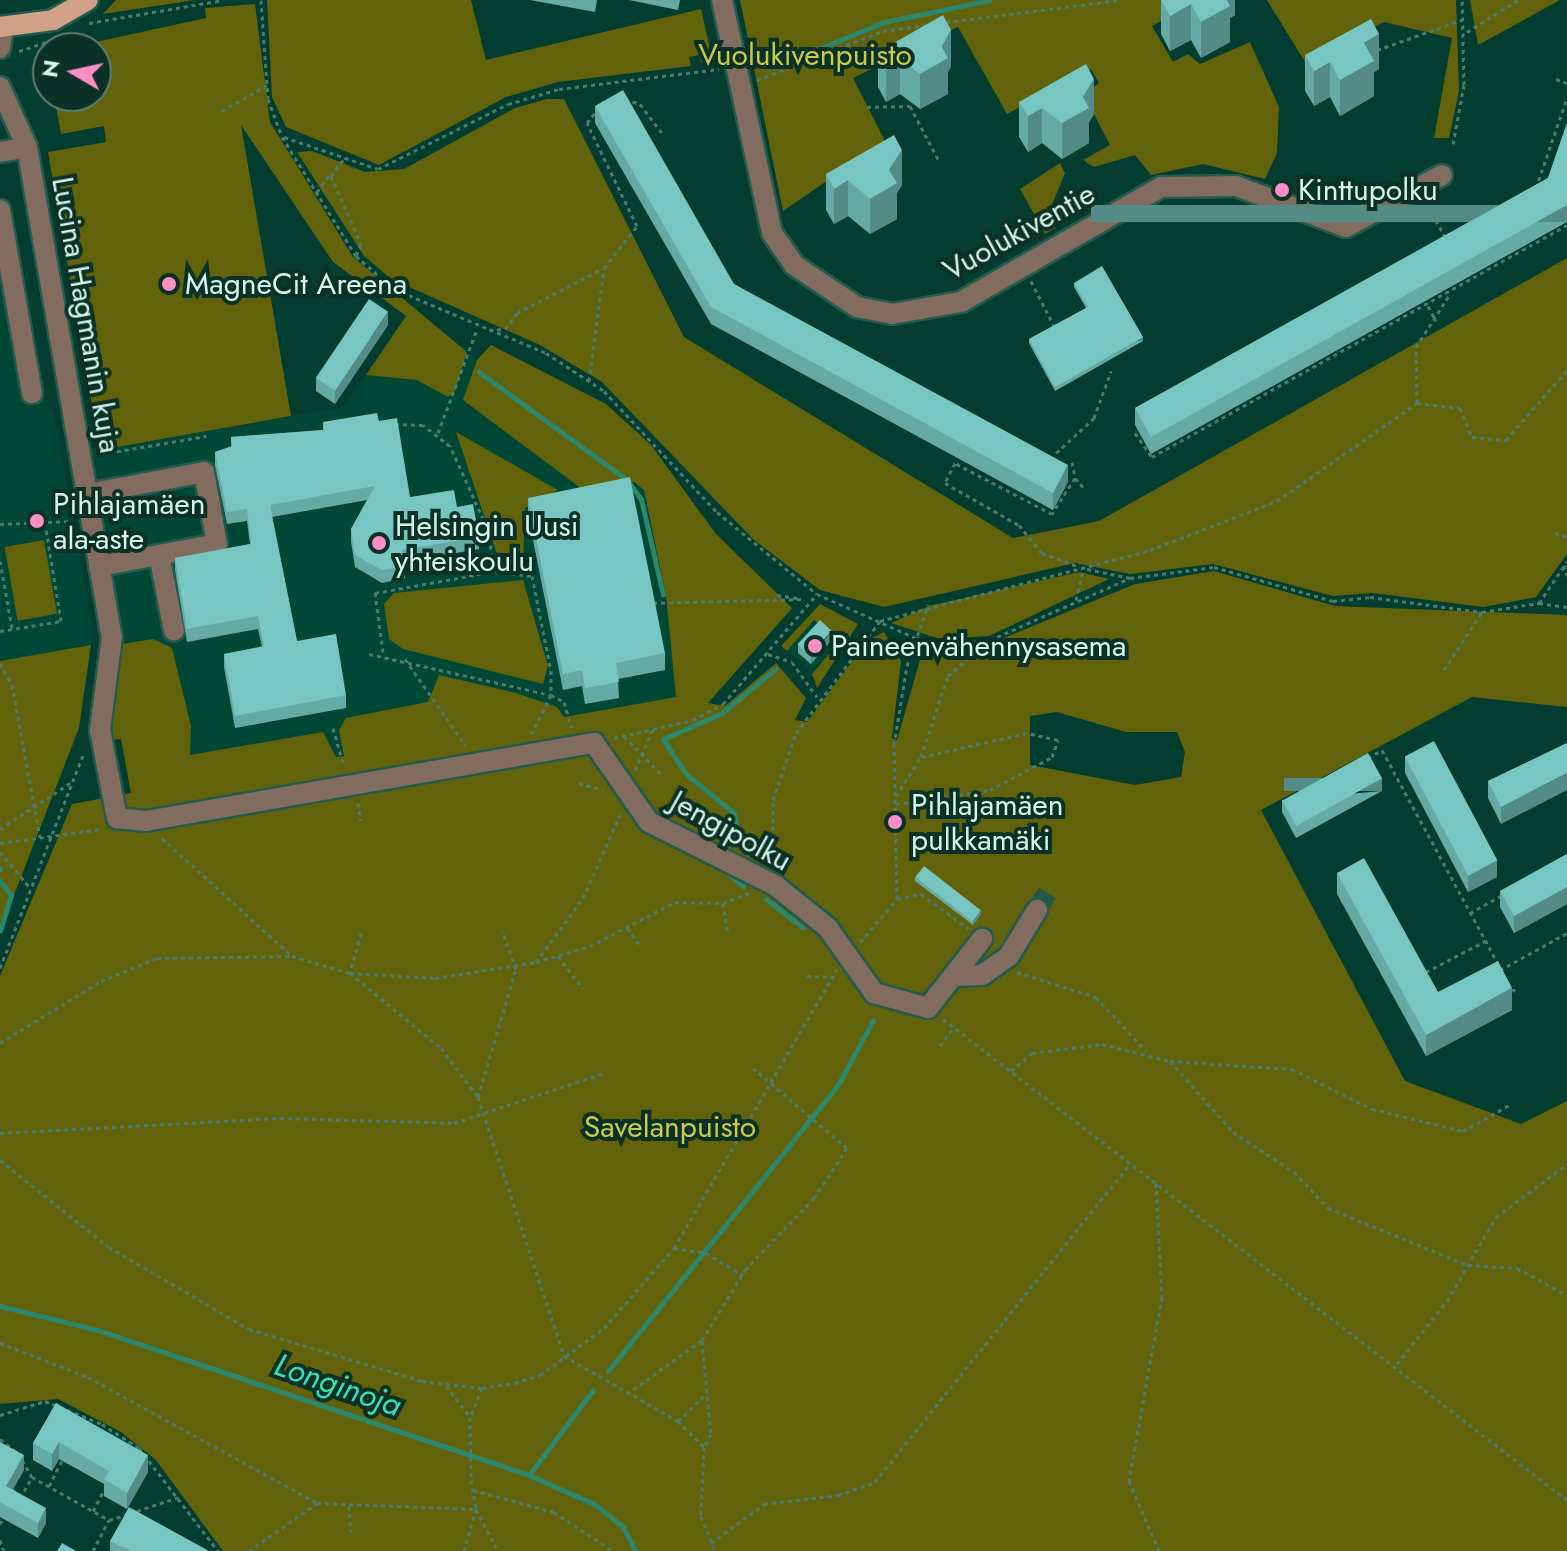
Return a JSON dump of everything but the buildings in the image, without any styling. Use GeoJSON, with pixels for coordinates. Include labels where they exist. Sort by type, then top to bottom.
{"type":"FeatureCollection","features":[{"type":"Feature","properties":{"kind":"main road"},"geometry":{"type":"LineString","coordinates":[[1,34],[53,20],[88,0]]}},
{"type":"Feature","properties":{"kind":"street","name":"Vuolukiventie"},"geometry":{"type":"LineString","coordinates":[[722,0],[772,233],[794,265],[857,307],[892,314],[961,302],[1161,187],[1236,186],[1346,227],[1442,175]]}},
{"type":"Feature","properties":{"kind":"street","name":"Lucina Hagmanin kuja"},"geometry":{"type":"LineString","coordinates":[[0,87],[27,147],[112,637],[100,730],[111,795],[117,818],[146,821]]}},
{"type":"Feature","properties":{"kind":"street"},"geometry":{"type":"LineString","coordinates":[[0,152],[27,147]]}},
{"type":"Feature","properties":{"kind":"street"},"geometry":{"type":"LineString","coordinates":[[0,210],[32,393]]}},
{"type":"Feature","properties":{"kind":"street"},"geometry":{"type":"LineString","coordinates":[[87,494],[204,472],[217,544],[99,566]]}},
{"type":"Feature","properties":{"kind":"street"},"geometry":{"type":"LineString","coordinates":[[159,555],[174,631]]}},
{"type":"Feature","properties":{"kind":"street"},"geometry":{"type":"LineString","coordinates":[[146,821],[479,771],[519,756],[588,744]]}},
{"type":"Feature","properties":{"kind":"street","name":"Jengipolku"},"geometry":{"type":"LineString","coordinates":[[588,744],[622,792],[649,822],[732,859],[776,886],[828,928],[874,993],[928,1008],[956,976]]}},
{"type":"Feature","properties":{"kind":"street"},"geometry":{"type":"LineString","coordinates":[[956,976],[982,975],[995,965],[1037,910]]}},
{"type":"Feature","properties":{"kind":"street"},"geometry":{"type":"LineString","coordinates":[[956,976],[982,939]]}},
{"type":"Feature","properties":{"kind":"path"},"geometry":{"type":"LineString","coordinates":[[188,6],[193,0]]}},
{"type":"Feature","properties":{"kind":"path"},"geometry":{"type":"LineString","coordinates":[[80,24],[223,0]]}},
{"type":"Feature","properties":{"kind":"path"},"geometry":{"type":"LineString","coordinates":[[261,0],[267,85],[282,137],[356,256],[394,289],[485,330],[546,353],[589,381],[761,553],[817,594],[916,638],[990,640]]}},
{"type":"Feature","properties":{"kind":"path"},"geometry":{"type":"LineString","coordinates":[[753,81],[883,31],[1120,0]]}},
{"type":"Feature","properties":{"kind":"path"},"geometry":{"type":"LineString","coordinates":[[1453,144],[1466,33],[1462,0]]}},
{"type":"Feature","properties":{"kind":"path"},"geometry":{"type":"LineString","coordinates":[[1466,33],[1508,2],[1518,0]]}},
{"type":"Feature","properties":{"kind":"path"},"geometry":{"type":"LineString","coordinates":[[1365,50],[1375,45],[1379,53],[1464,19]]}},
{"type":"Feature","properties":{"kind":"path"},"geometry":{"type":"LineString","coordinates":[[282,137],[343,160],[378,169],[398,165],[521,100],[700,70]]}},
{"type":"Feature","properties":{"kind":"path"},"geometry":{"type":"LineString","coordinates":[[1556,79],[1567,83]]}},
{"type":"Feature","properties":{"kind":"path"},"geometry":{"type":"LineString","coordinates":[[222,111],[267,85]]}},
{"type":"Feature","properties":{"kind":"path"},"geometry":{"type":"LineString","coordinates":[[1548,195],[1535,190],[1567,98]]}},
{"type":"Feature","properties":{"kind":"path"},"geometry":{"type":"LineString","coordinates":[[485,330],[505,329],[517,313],[604,268],[637,226],[636,212],[588,115],[596,103],[626,99],[640,104],[664,136]]}},
{"type":"Feature","properties":{"kind":"path"},"geometry":{"type":"LineString","coordinates":[[867,107],[910,106],[939,161]]}},
{"type":"Feature","properties":{"kind":"path"},"geometry":{"type":"LineString","coordinates":[[1548,147],[1564,149]]}},
{"type":"Feature","properties":{"kind":"path"},"geometry":{"type":"LineString","coordinates":[[316,193],[343,160]]}},
{"type":"Feature","properties":{"kind":"path"},"geometry":{"type":"LineString","coordinates":[[333,169],[361,244],[356,256]]}},
{"type":"Feature","properties":{"kind":"path"},"geometry":{"type":"LineString","coordinates":[[1418,189],[1447,241],[1458,235]]}},
{"type":"Feature","properties":{"kind":"path"},"geometry":{"type":"LineString","coordinates":[[1135,433],[1152,457],[1567,225]]}},
{"type":"Feature","properties":{"kind":"path"},"geometry":{"type":"LineString","coordinates":[[589,381],[604,268]]}},
{"type":"Feature","properties":{"kind":"path"},"geometry":{"type":"LineString","coordinates":[[1031,281],[1056,329]]}},
{"type":"Feature","properties":{"kind":"path"},"geometry":{"type":"LineString","coordinates":[[1417,403],[1416,347],[1436,321],[1450,293]]}},
{"type":"Feature","properties":{"kind":"path"},"geometry":{"type":"LineString","coordinates":[[1428,305],[1436,321]]}},
{"type":"Feature","properties":{"kind":"path"},"geometry":{"type":"LineString","coordinates":[[438,433],[457,396],[478,327]]}},
{"type":"Feature","properties":{"kind":"path"},"geometry":{"type":"LineString","coordinates":[[0,1043],[101,981],[157,958],[292,956],[350,973],[435,978],[516,969],[558,956],[627,927],[675,902],[723,903],[776,886],[771,841],[783,764],[818,698],[880,621],[928,605],[1083,569],[1277,501],[1417,403],[1460,408],[1472,437],[1506,440],[1567,370]]}},
{"type":"Feature","properties":{"kind":"path"},"geometry":{"type":"LineString","coordinates":[[1056,453],[1094,418],[1111,371]]}},
{"type":"Feature","properties":{"kind":"path"},"geometry":{"type":"LineString","coordinates":[[391,424],[438,433]]}},
{"type":"Feature","properties":{"kind":"path"},"geometry":{"type":"LineString","coordinates":[[438,433],[490,534],[487,570]]}},
{"type":"Feature","properties":{"kind":"path"},"geometry":{"type":"LineString","coordinates":[[80,458],[206,436]]}},
{"type":"Feature","properties":{"kind":"path"},"geometry":{"type":"LineString","coordinates":[[1072,462],[1075,478],[1083,487]]}},
{"type":"Feature","properties":{"kind":"path"},"geometry":{"type":"LineString","coordinates":[[1075,478],[1052,514],[955,463],[945,483],[1019,525],[1042,553],[1083,569],[1130,578]]}},
{"type":"Feature","properties":{"kind":"path"},"geometry":{"type":"LineString","coordinates":[[0,524],[44,517],[80,521]]}},
{"type":"Feature","properties":{"kind":"path"},"geometry":{"type":"LineString","coordinates":[[0,631],[61,621],[44,517]]}},
{"type":"Feature","properties":{"kind":"path"},"geometry":{"type":"LineString","coordinates":[[1555,533],[1567,537]]}},
{"type":"Feature","properties":{"kind":"path"},"geometry":{"type":"LineString","coordinates":[[0,561],[12,629]]}},
{"type":"Feature","properties":{"kind":"path"},"geometry":{"type":"LineString","coordinates":[[1565,564],[1567,576]]}},
{"type":"Feature","properties":{"kind":"path"},"geometry":{"type":"LineString","coordinates":[[1539,603],[1565,564]]}},
{"type":"Feature","properties":{"kind":"path"},"geometry":{"type":"LineString","coordinates":[[896,796],[921,757],[948,676],[990,640],[1130,578],[1214,567],[1333,601],[1370,597],[1482,612],[1539,603],[1567,607]]}},
{"type":"Feature","properties":{"kind":"path"},"geometry":{"type":"LineString","coordinates":[[1076,600],[1083,569]]}},
{"type":"Feature","properties":{"kind":"path"},"geometry":{"type":"LineString","coordinates":[[383,652],[375,593],[487,570],[532,576],[551,695],[519,756]]}},
{"type":"Feature","properties":{"kind":"path"},"geometry":{"type":"LineString","coordinates":[[369,654],[383,652],[551,695],[564,702],[588,744],[653,729],[723,704],[768,654],[806,601],[817,594]]}},
{"type":"Feature","properties":{"kind":"path"},"geometry":{"type":"LineString","coordinates":[[777,595],[806,601]]}},
{"type":"Feature","properties":{"kind":"path"},"geometry":{"type":"LineString","coordinates":[[652,603],[806,601]]}},
{"type":"Feature","properties":{"kind":"path"},"geometry":{"type":"LineString","coordinates":[[897,899],[894,745],[916,638],[928,605]]}},
{"type":"Feature","properties":{"kind":"path"},"geometry":{"type":"LineString","coordinates":[[1444,670],[1482,612]]}},
{"type":"Feature","properties":{"kind":"path"},"geometry":{"type":"LineString","coordinates":[[768,654],[792,662],[818,698]]}},
{"type":"Feature","properties":{"kind":"path"},"geometry":{"type":"LineString","coordinates":[[404,657],[479,771]]}},
{"type":"Feature","properties":{"kind":"path"},"geometry":{"type":"LineString","coordinates":[[0,663],[12,685],[40,837]]}},
{"type":"Feature","properties":{"kind":"path"},"geometry":{"type":"LineString","coordinates":[[536,962],[583,898],[622,792],[653,729]]}},
{"type":"Feature","properties":{"kind":"path"},"geometry":{"type":"LineString","coordinates":[[0,968],[73,781],[100,730]]}},
{"type":"Feature","properties":{"kind":"path"},"geometry":{"type":"LineString","coordinates":[[896,804],[990,790],[1052,757],[1058,740],[1027,733],[921,757]]}},
{"type":"Feature","properties":{"kind":"path"},"geometry":{"type":"LineString","coordinates":[[624,736],[663,776]]}},
{"type":"Feature","properties":{"kind":"path"},"geometry":{"type":"LineString","coordinates":[[1356,764],[1382,750],[1485,941],[1519,993]]}},
{"type":"Feature","properties":{"kind":"path"},"geometry":{"type":"LineString","coordinates":[[0,829],[73,781]]}},
{"type":"Feature","properties":{"kind":"path"},"geometry":{"type":"LineString","coordinates":[[579,783],[593,793],[622,792]]}},
{"type":"Feature","properties":{"kind":"path"},"geometry":{"type":"LineString","coordinates":[[146,821],[292,956]]}},
{"type":"Feature","properties":{"kind":"path"},"geometry":{"type":"LineString","coordinates":[[0,843],[105,828]]}},
{"type":"Feature","properties":{"kind":"path"},"geometry":{"type":"LineString","coordinates":[[732,859],[771,841]]}},
{"type":"Feature","properties":{"kind":"path"},"geometry":{"type":"LineString","coordinates":[[0,852],[31,889]]}},
{"type":"Feature","properties":{"kind":"path"},"geometry":{"type":"LineString","coordinates":[[1470,913],[1512,890]]}},
{"type":"Feature","properties":{"kind":"path"},"geometry":{"type":"LineString","coordinates":[[0,1160],[190,1301],[313,1353],[445,1386],[482,1388],[540,1375],[604,1328],[674,1248],[771,1087],[830,977],[897,899],[921,894],[982,939]]}},
{"type":"Feature","properties":{"kind":"path"},"geometry":{"type":"LineString","coordinates":[[723,903],[728,933]]}},
{"type":"Feature","properties":{"kind":"path"},"geometry":{"type":"LineString","coordinates":[[627,927],[639,944]]}},
{"type":"Feature","properties":{"kind":"path"},"geometry":{"type":"LineString","coordinates":[[478,1097],[516,969],[502,930]]}},
{"type":"Feature","properties":{"kind":"path"},"geometry":{"type":"LineString","coordinates":[[350,973],[361,933]]}},
{"type":"Feature","properties":{"kind":"path"},"geometry":{"type":"LineString","coordinates":[[1489,976],[1567,933]]}},
{"type":"Feature","properties":{"kind":"path"},"geometry":{"type":"LineString","coordinates":[[1426,973],[1485,941]]}},
{"type":"Feature","properties":{"kind":"path"},"geometry":{"type":"LineString","coordinates":[[558,956],[583,989]]}},
{"type":"Feature","properties":{"kind":"path"},"geometry":{"type":"LineString","coordinates":[[1419,959],[1428,984]]}},
{"type":"Feature","properties":{"kind":"path"},"geometry":{"type":"LineString","coordinates":[[995,965],[1096,997],[1149,1054]]}},
{"type":"Feature","properties":{"kind":"path"},"geometry":{"type":"LineString","coordinates":[[350,973],[441,1048],[478,1097],[564,1356],[678,1421],[704,1447]]}},
{"type":"Feature","properties":{"kind":"path"},"geometry":{"type":"LineString","coordinates":[[807,976],[830,977]]}},
{"type":"Feature","properties":{"kind":"path"},"geometry":{"type":"LineString","coordinates":[[940,1046],[954,1027],[1130,1164],[1397,1364],[1567,1500]]}},
{"type":"Feature","properties":{"kind":"path"},"geometry":{"type":"LineString","coordinates":[[1011,1071],[1043,1050],[1102,1044],[1170,1061],[1292,1069],[1345,1100],[1463,1131],[1511,1104]]}},
{"type":"Feature","properties":{"kind":"path"},"geometry":{"type":"LineString","coordinates":[[1170,1061],[1233,1132],[1294,1172],[1328,1208],[1468,1265],[1517,1268],[1567,1295]]}},
{"type":"Feature","properties":{"kind":"path"},"geometry":{"type":"LineString","coordinates":[[627,1394],[702,1340],[743,1275],[839,1168],[847,1148],[771,1087],[753,1068]]}},
{"type":"Feature","properties":{"kind":"path"},"geometry":{"type":"LineString","coordinates":[[0,1133],[280,1118],[454,1123],[486,1115],[604,1073]]}},
{"type":"Feature","properties":{"kind":"path"},"geometry":{"type":"LineString","coordinates":[[711,1543],[764,1504],[838,1495],[875,1482],[1130,1164]]}},
{"type":"Feature","properties":{"kind":"path"},"geometry":{"type":"LineString","coordinates":[[1397,1364],[1468,1265],[1496,1217],[1567,1164]]}},
{"type":"Feature","properties":{"kind":"path"},"geometry":{"type":"LineString","coordinates":[[1156,1183],[1162,1297],[1129,1481],[1159,1551]]}},
{"type":"Feature","properties":{"kind":"path"},"geometry":{"type":"LineString","coordinates":[[674,1248],[706,1253],[743,1275]]}},
{"type":"Feature","properties":{"kind":"path"},"geometry":{"type":"LineString","coordinates":[[702,1340],[711,1434],[704,1447],[701,1516],[715,1551]]}},
{"type":"Feature","properties":{"kind":"path"},"geometry":{"type":"LineString","coordinates":[[0,1343],[88,1377],[317,1503],[476,1509]]}},
{"type":"Feature","properties":{"kind":"path"},"geometry":{"type":"LineString","coordinates":[[445,1386],[470,1417]]}},
{"type":"Feature","properties":{"kind":"path"},"geometry":{"type":"LineString","coordinates":[[482,1388],[470,1417],[471,1480],[476,1509],[498,1551]]}},
{"type":"Feature","properties":{"kind":"path"},"geometry":{"type":"LineString","coordinates":[[678,1421],[705,1395]]}},
{"type":"Feature","properties":{"kind":"path"},"geometry":{"type":"LineString","coordinates":[[0,1413],[45,1401],[63,1405],[139,1448],[218,1551]]}},
{"type":"Feature","properties":{"kind":"path"},"geometry":{"type":"LineString","coordinates":[[0,1439],[15,1448],[32,1477],[109,1520]]}},
{"type":"Feature","properties":{"kind":"path"},"geometry":{"type":"LineString","coordinates":[[49,1486],[64,1457]]}},
{"type":"Feature","properties":{"kind":"path"},"geometry":{"type":"LineString","coordinates":[[0,1524],[32,1477]]}},
{"type":"Feature","properties":{"kind":"path"},"geometry":{"type":"LineString","coordinates":[[93,1511],[107,1483]]}},
{"type":"Feature","properties":{"kind":"path"},"geometry":{"type":"LineString","coordinates":[[473,1490],[554,1512],[613,1551]]}},
{"type":"Feature","properties":{"kind":"path"},"geometry":{"type":"LineString","coordinates":[[9,1495],[17,1500]]}},
{"type":"Feature","properties":{"kind":"path"},"geometry":{"type":"LineString","coordinates":[[93,1551],[109,1520],[179,1497]]}},
{"type":"Feature","properties":{"kind":"path"},"geometry":{"type":"LineString","coordinates":[[249,1551],[317,1503]]}},
{"type":"Feature","properties":{"kind":"path"},"geometry":{"type":"LineString","coordinates":[[349,1506],[351,1532]]}},
{"type":"Feature","properties":{"kind":"path"},"geometry":{"type":"LineString","coordinates":[[464,1551],[476,1509]]}},
{"type":"Feature","properties":{"kind":"path"},"geometry":{"type":"LineString","coordinates":[[0,1541],[4,1551]]}},
{"type":"Feature","properties":{"kind":"shaded area","name":"Pihlajamäen ala-aste"},"geometry":{"type":"Polygon","coordinates":[[[0,226],[31,385],[54,412],[93,630],[91,645],[0,661],[0,226]]]}},
{"type":"Feature","properties":{"kind":"shaded area","name":"Helsingin Uusi yhteiskoulu"},"geometry":{"type":"Polygon","coordinates":[[[411,309],[644,490],[666,596],[676,697],[131,793],[121,739],[109,720],[88,451],[344,407],[411,309]]]}},
{"type":"Feature","properties":{"kind":"shaded area"},"geometry":{"type":"Polygon","coordinates":[[[814,620],[839,642],[812,673],[787,651],[814,620]]]}},
{"type":"Feature","properties":{"kind":"green space"},"geometry":{"type":"Polygon","coordinates":[[[116,0],[195,0],[103,14],[116,0]]]}},
{"type":"Feature","properties":{"kind":"green space"},"geometry":{"type":"Polygon","coordinates":[[[267,0],[471,0],[486,60],[701,9],[713,62],[701,63],[699,55],[689,57],[691,66],[558,82],[506,97],[379,165],[286,127],[272,97],[267,0]]]}},
{"type":"Feature","properties":{"kind":"green space","name":"Vuolukivenpuisto"},"geometry":{"type":"Polygon","coordinates":[[[740,0],[1198,0],[1152,26],[1173,62],[1188,54],[1200,64],[1250,42],[1279,107],[1277,153],[1265,179],[1203,164],[1151,175],[1135,155],[1094,167],[1083,160],[1110,145],[1084,95],[1099,83],[1091,69],[1007,114],[958,27],[853,78],[885,141],[783,211],[740,0]]]}},
{"type":"Feature","properties":{"kind":"green space"},"geometry":{"type":"Polygon","coordinates":[[[1267,0],[1456,0],[1459,91],[1449,138],[1434,138],[1452,38],[1384,22],[1305,62],[1267,0]]]}},
{"type":"Feature","properties":{"kind":"green space"},"geometry":{"type":"Polygon","coordinates":[[[1470,0],[1560,0],[1478,45],[1470,0]]]}},
{"type":"Feature","properties":{"kind":"green space","name":"MagneCit Areena"},"geometry":{"type":"Polygon","coordinates":[[[255,4],[270,122],[353,257],[467,352],[455,391],[448,397],[417,380],[366,375],[406,316],[333,262],[241,125],[291,416],[100,450],[48,152],[106,142],[104,126],[61,134],[57,112],[112,112],[112,38],[206,18],[205,8],[255,4]]]}},
{"type":"Feature","properties":{"kind":"green space"},"geometry":{"type":"Polygon","coordinates":[[[547,99],[564,99],[684,337],[1013,538],[1099,521],[1567,258],[1567,554],[1536,597],[1483,607],[1373,593],[1333,596],[1213,564],[1130,574],[1075,563],[884,607],[820,590],[754,540],[602,382],[540,345],[391,279],[364,256],[297,152],[312,151],[365,172],[404,169],[515,108],[547,99]]]}},
{"type":"Feature","properties":{"kind":"green space"},"geometry":{"type":"Polygon","coordinates":[[[1060,163],[1065,173],[1046,219],[1056,228],[1045,234],[1020,189],[1060,163]]]}},
{"type":"Feature","properties":{"kind":"green space","name":"Savelanpuisto"},"geometry":{"type":"Polygon","coordinates":[[[491,345],[606,404],[651,445],[716,534],[792,608],[708,703],[725,706],[776,663],[806,698],[795,720],[807,722],[868,640],[884,632],[901,661],[892,738],[897,740],[924,646],[992,643],[1135,584],[1214,571],[1335,606],[1567,615],[1567,707],[1472,697],[1261,810],[1405,1081],[1521,1124],[1567,1101],[1567,1551],[223,1551],[156,1460],[121,1432],[58,1399],[0,1404],[0,976],[72,804],[131,793],[121,739],[108,740],[117,645],[153,639],[172,648],[191,726],[190,755],[323,732],[336,757],[344,756],[339,730],[346,718],[428,702],[439,675],[516,693],[557,707],[564,717],[676,697],[666,596],[644,490],[634,482],[582,489],[463,400],[477,360],[491,345]],[[1057,712],[1030,716],[1030,765],[1135,785],[1181,777],[1185,752],[1177,732],[1126,732],[1057,712]]]}},
{"type":"Feature","properties":{"kind":"green space"},"geometry":{"type":"Polygon","coordinates":[[[456,432],[558,490],[525,508],[523,563],[500,563],[456,432]]]}},
{"type":"Feature","properties":{"kind":"green space"},"geometry":{"type":"Polygon","coordinates":[[[44,540],[57,614],[18,621],[5,547],[44,540]]]}},
{"type":"Feature","properties":{"kind":"green space"},"geometry":{"type":"Polygon","coordinates":[[[1079,572],[1109,579],[989,636],[940,639],[891,623],[929,606],[1079,572]]]}},
{"type":"Feature","properties":{"kind":"green space"},"geometry":{"type":"Polygon","coordinates":[[[523,580],[548,666],[543,684],[403,649],[389,639],[384,604],[394,593],[523,580]]]}},
{"type":"Feature","properties":{"kind":"green space"},"geometry":{"type":"Polygon","coordinates":[[[820,604],[858,624],[817,688],[812,674],[839,642],[814,620],[787,651],[781,646],[820,604]]]}},
{"type":"Feature","properties":{"kind":"green space"},"geometry":{"type":"Polygon","coordinates":[[[91,645],[79,728],[0,931],[0,661],[91,645]]]}},
{"type":"Feature","properties":{"kind":"waterway"},"geometry":{"type":"LineString","coordinates":[[760,62],[774,67],[884,22],[990,0]]}},
{"type":"Feature","properties":{"kind":"waterway"},"geometry":{"type":"LineString","coordinates":[[479,372],[627,480],[641,499],[663,595]]}},
{"type":"Feature","properties":{"kind":"waterway"},"geometry":{"type":"LineString","coordinates":[[726,847],[737,830],[734,813],[686,774],[663,739],[722,713],[775,669]]}},
{"type":"Feature","properties":{"kind":"waterway"},"geometry":{"type":"LineString","coordinates":[[713,860],[743,886]]}},
{"type":"Feature","properties":{"kind":"waterway"},"geometry":{"type":"LineString","coordinates":[[0,881],[11,895],[0,930]]}},
{"type":"Feature","properties":{"kind":"waterway"},"geometry":{"type":"LineString","coordinates":[[766,899],[802,927]]}},
{"type":"Feature","properties":{"kind":"waterway"},"geometry":{"type":"LineString","coordinates":[[608,1371],[838,1085],[873,1020]]}},
{"type":"Feature","properties":{"kind":"waterway","name":"Longinoja"},"geometry":{"type":"LineString","coordinates":[[0,1306],[98,1330],[529,1475],[594,1504],[623,1527],[636,1551]]}},
{"type":"Feature","properties":{"kind":"waterway"},"geometry":{"type":"LineString","coordinates":[[529,1475],[593,1390]]}},
{"type":"Feature","properties":{"kind":"tunnel"},"geometry":{"type":"LineString","coordinates":[[1037,910],[1052,885]]}},
{"type":"Feature","properties":{"kind":"place","name":"Kinttupolku"},"geometry":{"type":"Point","coordinates":[1282,190]}},
{"type":"Feature","properties":{"kind":"place","name":"MagneCit Areena"},"geometry":{"type":"Point","coordinates":[169,284]}},
{"type":"Feature","properties":{"kind":"place","name":"Pihlajamäen ala-aste"},"geometry":{"type":"Point","coordinates":[37,521]}},
{"type":"Feature","properties":{"kind":"place","name":"Helsingin Uusi yhteiskoulu"},"geometry":{"type":"Point","coordinates":[379,543]}},
{"type":"Feature","properties":{"kind":"place","name":"Paineenvähennysasema"},"geometry":{"type":"Point","coordinates":[815,646]}},
{"type":"Feature","properties":{"kind":"place","name":"Pihlajamäen pulkkamäki"},"geometry":{"type":"Point","coordinates":[895,822]}}]}
